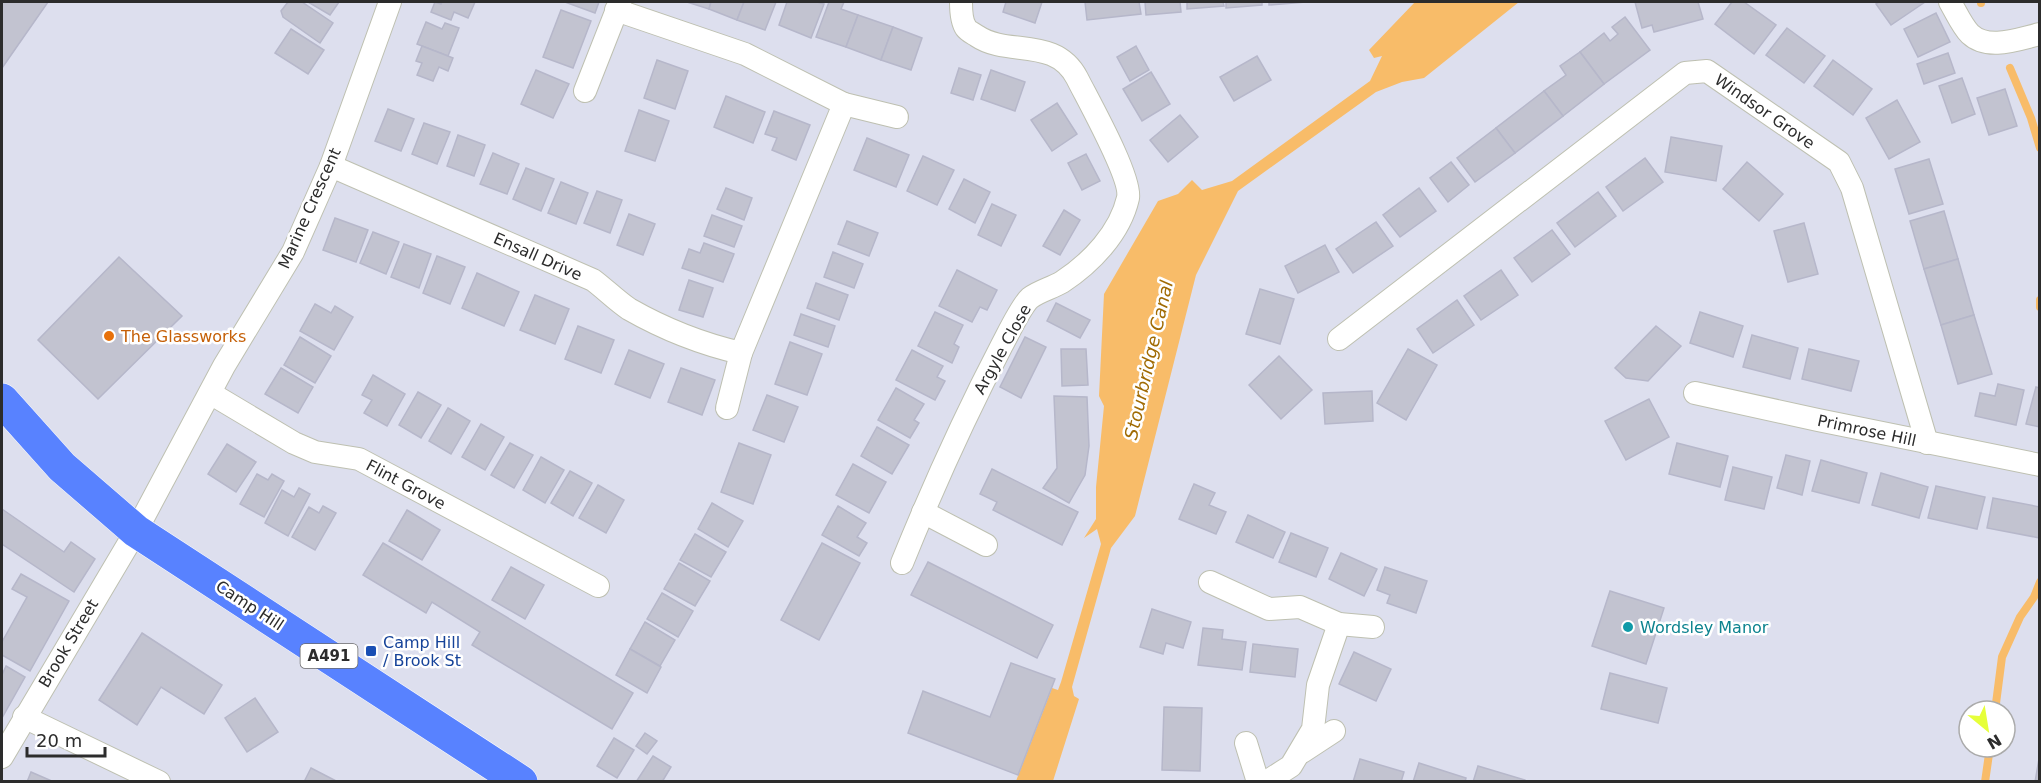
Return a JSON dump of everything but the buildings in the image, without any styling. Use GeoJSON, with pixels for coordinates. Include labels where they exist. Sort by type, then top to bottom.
{"type":"FeatureCollection","features":[{"type":"Feature","properties":{"kind":"highway","name":"Camp Hill"},"geometry":{"type":"LineString","coordinates":[[2,400],[62,467],[136,531],[521,782]]}},
{"type":"Feature","properties":{"kind":"street","name":"Marine Crescent"},"geometry":{"type":"LineString","coordinates":[[136,531],[224,366],[293,252],[331,166],[390,2]]}},
{"type":"Feature","properties":{"kind":"street","name":"Argyle Close"},"geometry":{"type":"LineString","coordinates":[[902,563],[980,388],[1029,299],[1062,282],[1098,254],[1119,221],[1129,196],[1108,139],[1074,74],[1056,56],[1036,49],[987,42],[966,28],[961,12],[962,2]]}},
{"type":"Feature","properties":{"kind":"street"},"geometry":{"type":"LineString","coordinates":[[1950,2],[1969,33],[1982,42],[2001,43],[2040,34]]}},
{"type":"Feature","properties":{"kind":"street"},"geometry":{"type":"LineString","coordinates":[[585,91],[618,6],[745,54],[844,104],[897,117]]}},
{"type":"Feature","properties":{"kind":"street","name":"Windsor Grove"},"geometry":{"type":"LineString","coordinates":[[1339,339],[1685,73],[1707,71],[1839,162],[1852,188],[1928,443]]}},
{"type":"Feature","properties":{"kind":"street"},"geometry":{"type":"LineString","coordinates":[[727,408],[741,353],[844,104]]}},
{"type":"Feature","properties":{"kind":"street","name":"Ensall Drive"},"geometry":{"type":"LineString","coordinates":[[331,166],[593,280],[628,308],[659,324],[711,346],[741,353]]}},
{"type":"Feature","properties":{"kind":"street","name":"Flint Grove"},"geometry":{"type":"LineString","coordinates":[[210,393],[294,443],[315,452],[359,459],[598,586]]}},
{"type":"Feature","properties":{"kind":"street","name":"Primrose Hill"},"geometry":{"type":"LineString","coordinates":[[1695,393],[2040,465]]}},
{"type":"Feature","properties":{"kind":"street"},"geometry":{"type":"LineString","coordinates":[[923,512],[986,545]]}},
{"type":"Feature","properties":{"kind":"street","name":"Brook Street"},"geometry":{"type":"LineString","coordinates":[[2,757],[136,531]]}},
{"type":"Feature","properties":{"kind":"street"},"geometry":{"type":"LineString","coordinates":[[1210,582],[1269,609],[1300,607],[1340,624],[1373,627]]}},
{"type":"Feature","properties":{"kind":"street"},"geometry":{"type":"LineString","coordinates":[[1266,782],[1291,766],[1313,729],[1317,685],[1340,624]]}},
{"type":"Feature","properties":{"kind":"street"},"geometry":{"type":"LineString","coordinates":[[24,717],[159,782]]}},
{"type":"Feature","properties":{"kind":"street"},"geometry":{"type":"LineString","coordinates":[[1298,755],[1334,731]]}},
{"type":"Feature","properties":{"kind":"street"},"geometry":{"type":"LineString","coordinates":[[1246,743],[1258,782]]}},
{"type":"Feature","properties":{"kind":"water","name":"Stourbridge Canal"},"geometry":{"type":"Polygon","coordinates":[[[1415,2],[1519,2],[1424,78],[1402,82],[1376,92],[1238,191],[1196,275],[1135,516],[1111,548],[1072,687],[1074,696],[1079,699],[1053,781],[1016,781],[1052,688],[1058,690],[1061,682],[1101,544],[1097,529],[1084,538],[1096,519],[1096,487],[1104,406],[1099,396],[1104,294],[1158,201],[1178,194],[1192,180],[1202,190],[1232,181],[1370,81],[1382,56],[1374,58],[1369,50],[1415,2]]]}},
{"type":"Feature","properties":{"kind":"waterway"},"geometry":{"type":"LineString","coordinates":[[2010,68],[2031,118],[2040,148]]}},
{"type":"Feature","properties":{"kind":"waterway"},"geometry":{"type":"LineString","coordinates":[[2040,300],[2040,307]]}},
{"type":"Feature","properties":{"kind":"waterway"},"geometry":{"type":"LineString","coordinates":[[1997,699],[2002,657],[2020,617],[2034,597],[2040,582]]}},
{"type":"Feature","properties":{"kind":"waterway"},"geometry":{"type":"LineString","coordinates":[[1985,782],[1988,759]]}},
{"type":"Feature","properties":{"kind":"place","name":"The Glassworks"},"geometry":{"type":"Point","coordinates":[109,336]}},
{"type":"Feature","properties":{"kind":"place","name":"Wordsley Manor"},"geometry":{"type":"Point","coordinates":[1628,627]}},
{"type":"Feature","properties":{"kind":"place","name":"Camp Hill / Brook St"},"geometry":{"type":"Point","coordinates":[371,651]}}]}
